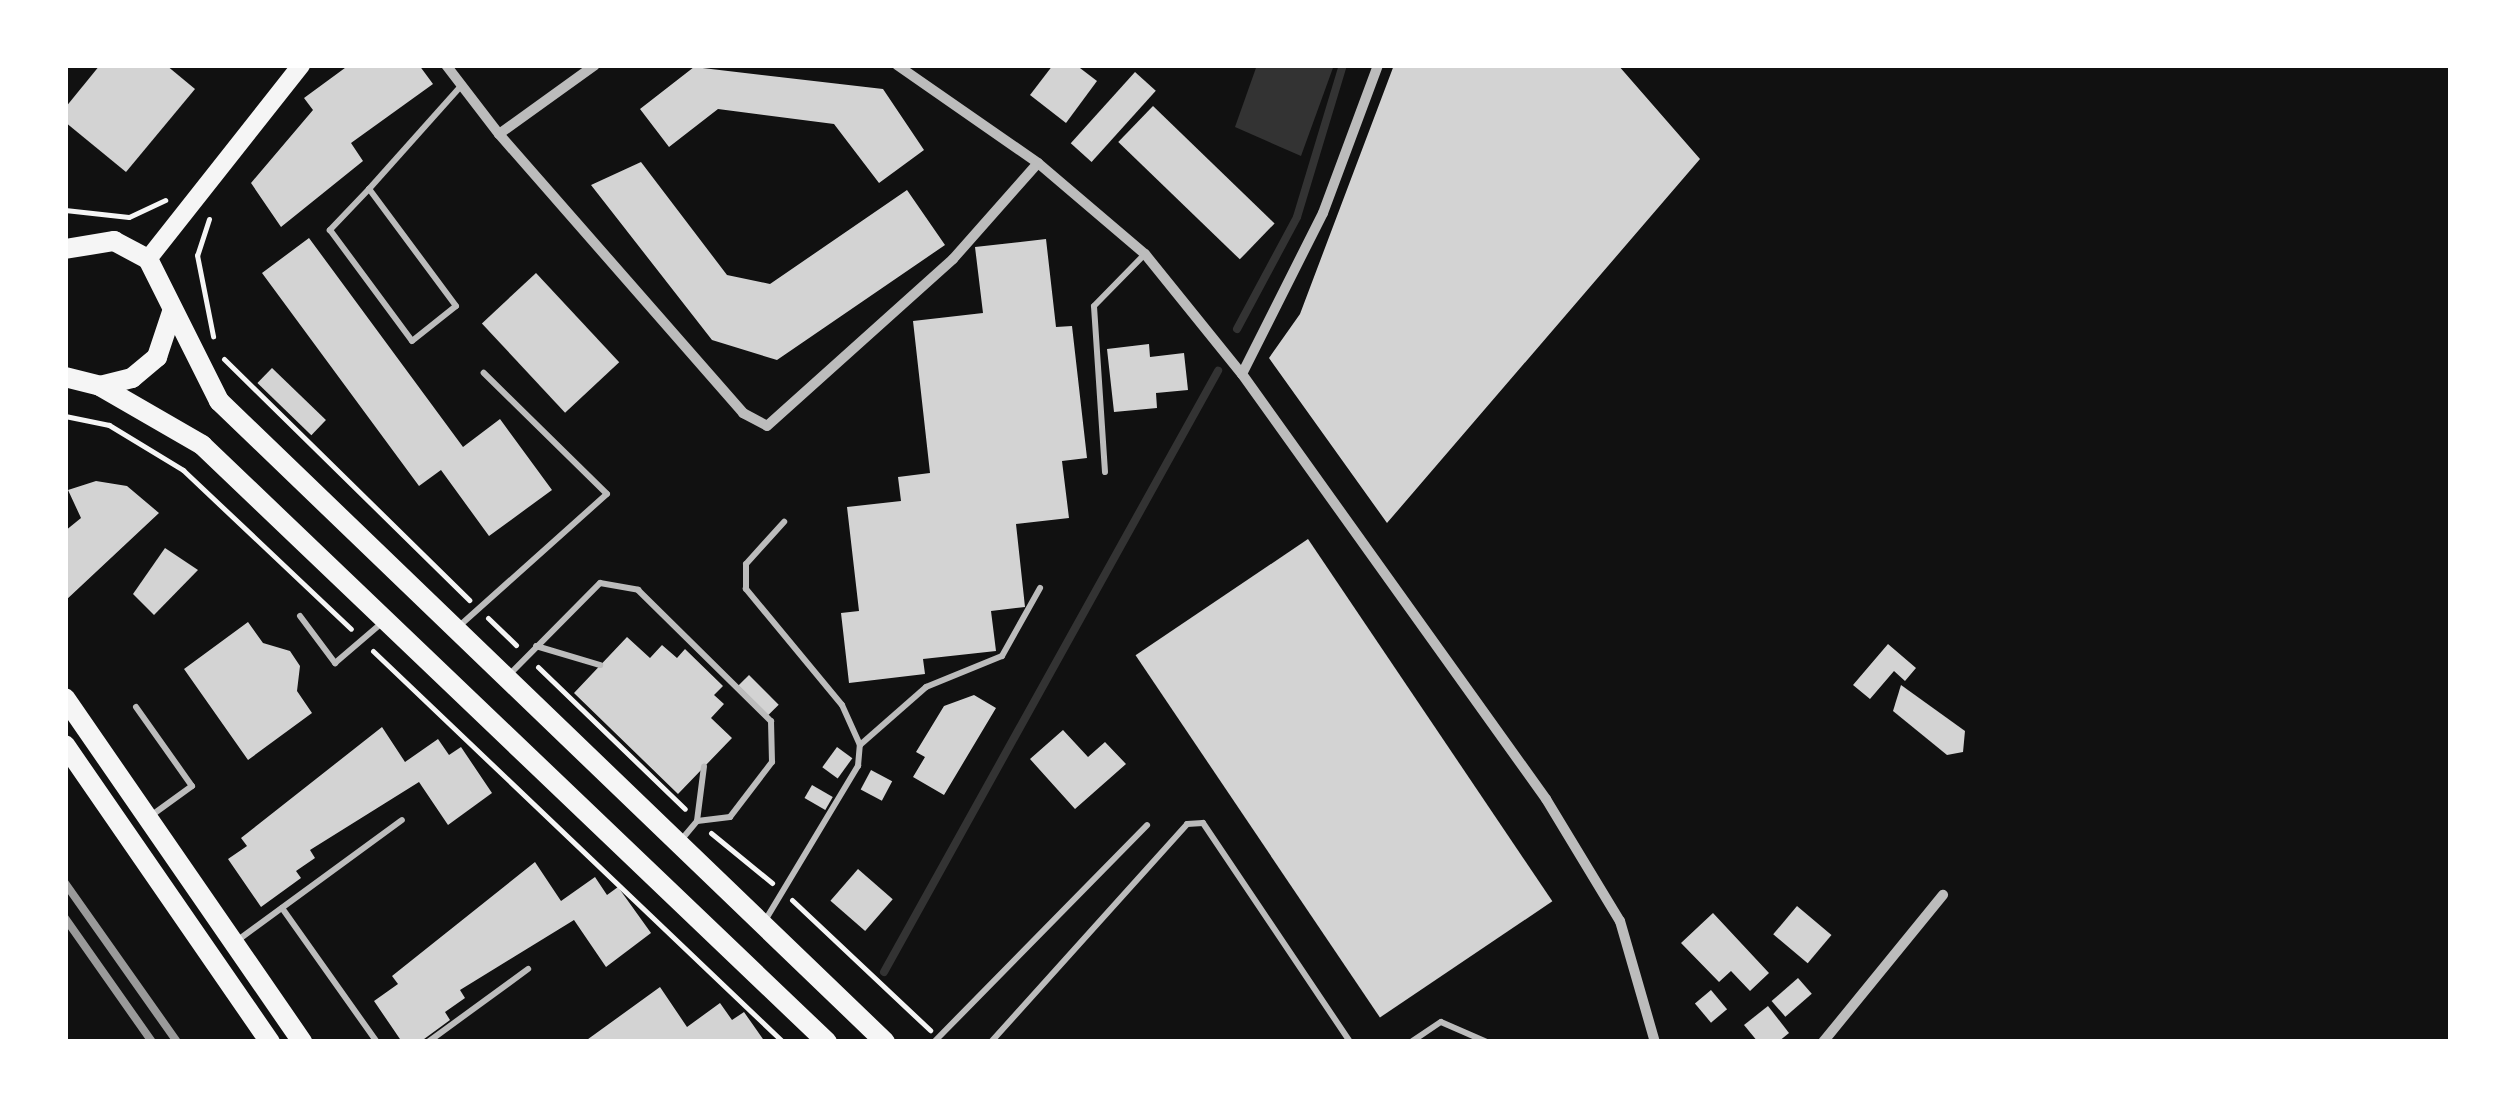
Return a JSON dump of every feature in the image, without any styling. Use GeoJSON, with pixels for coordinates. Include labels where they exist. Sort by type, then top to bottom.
{"type":"FeatureCollection","features":[{"type":"Feature","properties":{"kind":"main road"},"geometry":{"type":"LineString","coordinates":[[148,258],[301,65]]}},
{"type":"Feature","properties":{"kind":"main road"},"geometry":{"type":"LineString","coordinates":[[68,243],[114,241],[148,258],[219,402],[885,1042]]}},
{"type":"Feature","properties":{"kind":"main road"},"geometry":{"type":"LineString","coordinates":[[100,386],[146,369],[166,343],[172,310]]}},
{"type":"Feature","properties":{"kind":"main road"},"geometry":{"type":"LineString","coordinates":[[65,377],[100,386],[180,426],[827,1042]]}},
{"type":"Feature","properties":{"kind":"main road"},"geometry":{"type":"LineString","coordinates":[[65,698],[302,1042]]}},
{"type":"Feature","properties":{"kind":"main road"},"geometry":{"type":"LineString","coordinates":[[65,745],[270,1042]]}},
{"type":"Feature","properties":{"kind":"street"},"geometry":{"type":"LineString","coordinates":[[446,65],[499,134],[743,414],[767,426],[953,259],[1038,163]]}},
{"type":"Feature","properties":{"kind":"street"},"geometry":{"type":"LineString","coordinates":[[499,134],[595,65]]}},
{"type":"Feature","properties":{"kind":"street"},"geometry":{"type":"LineString","coordinates":[[897,65],[1038,163],[1145,254],[1242,374],[1546,798],[1620,921],[1655,1042]]}},
{"type":"Feature","properties":{"kind":"street"},"geometry":{"type":"LineString","coordinates":[[1242,374],[1322,213],[1378,65]]}},
{"type":"Feature","properties":{"kind":"street"},"geometry":{"type":"LineString","coordinates":[[1823,1042],[1943,895]]}},
{"type":"Feature","properties":{"kind":"lane"},"geometry":{"type":"LineString","coordinates":[[369,189],[456,306],[412,341],[330,230],[462,85]]}},
{"type":"Feature","properties":{"kind":"lane"},"geometry":{"type":"LineString","coordinates":[[1105,472],[1094,306],[1145,254]]}},
{"type":"Feature","properties":{"kind":"lane"},"geometry":{"type":"LineString","coordinates":[[456,630],[607,494],[484,373]]}},
{"type":"Feature","properties":{"kind":"lane"},"geometry":{"type":"LineString","coordinates":[[784,522],[746,564],[746,589],[842,705],[860,745]]}},
{"type":"Feature","properties":{"kind":"lane"},"geometry":{"type":"LineString","coordinates":[[506,678],[600,583],[638,590],[771,722],[772,762],[730,817],[697,821]]}},
{"type":"Feature","properties":{"kind":"lane"},"geometry":{"type":"LineString","coordinates":[[762,924],[787,895],[860,745],[926,686],[1002,656],[1040,588]]}},
{"type":"Feature","properties":{"kind":"lane"},"geometry":{"type":"LineString","coordinates":[[300,616],[335,662],[365,642],[384,622]]}},
{"type":"Feature","properties":{"kind":"lane"},"geometry":{"type":"LineString","coordinates":[[536,646],[600,665]]}},
{"type":"Feature","properties":{"kind":"lane"},"geometry":{"type":"LineString","coordinates":[[136,707],[192,786],[147,819]]}},
{"type":"Feature","properties":{"kind":"lane"},"geometry":{"type":"LineString","coordinates":[[678,844],[697,821],[704,766]]}},
{"type":"Feature","properties":{"kind":"lane"},"geometry":{"type":"LineString","coordinates":[[232,944],[402,820]]}},
{"type":"Feature","properties":{"kind":"lane"},"geometry":{"type":"LineString","coordinates":[[991,1042],[1187,824],[1203,823],[1350,1042]]}},
{"type":"Feature","properties":{"kind":"lane"},"geometry":{"type":"LineString","coordinates":[[936,1040],[1147,826]]}},
{"type":"Feature","properties":{"kind":"lane"},"geometry":{"type":"LineString","coordinates":[[282,908],[376,1042]]}},
{"type":"Feature","properties":{"kind":"lane"},"geometry":{"type":"LineString","coordinates":[[428,1042],[528,969]]}},
{"type":"Feature","properties":{"kind":"lane"},"geometry":{"type":"LineString","coordinates":[[1411,1042],[1441,1022],[1487,1042]]}},
{"type":"Feature","properties":{"kind":"path"},"geometry":{"type":"LineString","coordinates":[[65,210],[151,214],[179,186]]}},
{"type":"Feature","properties":{"kind":"path"},"geometry":{"type":"LineString","coordinates":[[217,208],[196,238],[213,343],[476,608],[697,821],[787,895],[936,1040]]}},
{"type":"Feature","properties":{"kind":"path"},"geometry":{"type":"LineString","coordinates":[[65,416],[108,425],[183,470],[783,1042]]}},
{"type":"Feature","properties":{"kind":"shaded area"},"geometry":{"type":"Polygon","coordinates":[[[1257,65],[1334,65],[1301,156],[1235,127],[1257,65]]]}},
{"type":"Feature","properties":{"kind":"building"},"geometry":{"type":"Polygon","coordinates":[[[100,65],[166,65],[195,89],[126,172],[65,122],[65,108],[100,65]]]}},
{"type":"Feature","properties":{"kind":"building"},"geometry":{"type":"Polygon","coordinates":[[[349,65],[419,65],[433,84],[351,143],[363,161],[281,227],[251,183],[313,110],[304,98],[349,65]]]}},
{"type":"Feature","properties":{"kind":"building"},"geometry":{"type":"Polygon","coordinates":[[[1053,65],[1076,65],[1097,81],[1066,123],[1030,95],[1053,65]]]}},
{"type":"Feature","properties":{"kind":"building"},"geometry":{"type":"Polygon","coordinates":[[[1394,65],[1618,65],[1700,159],[1387,523],[1269,358],[1300,314],[1394,65]]]}},
{"type":"Feature","properties":{"kind":"building"},"geometry":{"type":"Polygon","coordinates":[[[694,67],[883,89],[924,150],[879,183],[834,124],[718,109],[669,147],[640,109],[694,67]]]}},
{"type":"Feature","properties":{"kind":"building"},"geometry":{"type":"Polygon","coordinates":[[[1135,72],[1156,91],[1092,162],[1071,143],[1135,72]]]}},
{"type":"Feature","properties":{"kind":"building"},"geometry":{"type":"Polygon","coordinates":[[[1153,106],[1275,223],[1240,259],[1118,142],[1153,106]]]}},
{"type":"Feature","properties":{"kind":"building"},"geometry":{"type":"Polygon","coordinates":[[[641,162],[727,275],[770,284],[907,190],[945,245],[777,360],[712,340],[591,185],[641,162]]]}},
{"type":"Feature","properties":{"kind":"building"},"geometry":{"type":"Polygon","coordinates":[[[309,238],[463,447],[500,419],[552,490],[489,536],[441,470],[419,486],[262,273],[309,238]]]}},
{"type":"Feature","properties":{"kind":"building"},"geometry":{"type":"Polygon","coordinates":[[[1046,239],[1056,327],[1072,326],[1087,458],[1062,461],[1069,518],[1016,524],[1025,607],[991,611],[996,651],[923,659],[925,674],[849,683],[841,613],[859,611],[847,507],[901,501],[898,477],[930,473],[913,321],[983,313],[975,247],[1046,239]]]}},
{"type":"Feature","properties":{"kind":"building"},"geometry":{"type":"Polygon","coordinates":[[[536,273],[619,362],[565,413],[482,323],[536,273]]]}},
{"type":"Feature","properties":{"kind":"building"},"geometry":{"type":"Polygon","coordinates":[[[1149,344],[1150,357],[1184,353],[1188,390],[1156,393],[1157,408],[1114,412],[1107,349],[1149,344]]]}},
{"type":"Feature","properties":{"kind":"building"},"geometry":{"type":"Polygon","coordinates":[[[272,368],[326,420],[311,435],[257,383],[272,368]]]}},
{"type":"Feature","properties":{"kind":"building"},"geometry":{"type":"Polygon","coordinates":[[[96,481],[127,486],[159,513],[65,601],[65,531],[81,518],[68,490],[96,481]]]}},
{"type":"Feature","properties":{"kind":"building"},"geometry":{"type":"Polygon","coordinates":[[[1308,539],[1552,901],[1380,1018],[1136,655],[1308,539]]]}},
{"type":"Feature","properties":{"kind":"building"},"geometry":{"type":"Polygon","coordinates":[[[165,548],[198,570],[154,615],[133,594],[165,548]]]}},
{"type":"Feature","properties":{"kind":"building"},"geometry":{"type":"Polygon","coordinates":[[[248,622],[263,643],[290,651],[300,666],[297,691],[312,713],[248,760],[184,669],[248,622]]]}},
{"type":"Feature","properties":{"kind":"building"},"geometry":{"type":"Polygon","coordinates":[[[627,637],[650,658],[662,645],[677,658],[685,649],[723,686],[714,695],[724,704],[711,718],[732,738],[678,794],[574,693],[627,637]]]}},
{"type":"Feature","properties":{"kind":"building"},"geometry":{"type":"Polygon","coordinates":[[[1888,644],[1916,668],[1905,681],[1894,671],[1870,699],[1853,685],[1888,644]]]}},
{"type":"Feature","properties":{"kind":"building"},"geometry":{"type":"Polygon","coordinates":[[[749,675],[779,705],[768,715],[738,686],[749,675]]]}},
{"type":"Feature","properties":{"kind":"building"},"geometry":{"type":"Polygon","coordinates":[[[1901,685],[1965,731],[1963,752],[1947,755],[1893,711],[1901,685]]]}},
{"type":"Feature","properties":{"kind":"building"},"geometry":{"type":"Polygon","coordinates":[[[974,695],[996,708],[944,795],[913,777],[925,757],[916,752],[944,706],[974,695]]]}},
{"type":"Feature","properties":{"kind":"building"},"geometry":{"type":"Polygon","coordinates":[[[382,727],[405,762],[438,739],[449,755],[461,747],[492,793],[448,825],[419,782],[310,850],[315,858],[296,871],[301,878],[261,907],[228,859],[247,846],[241,838],[382,727]]]}},
{"type":"Feature","properties":{"kind":"building"},"geometry":{"type":"Polygon","coordinates":[[[1063,730],[1088,757],[1105,742],[1126,764],[1075,809],[1030,759],[1063,730]]]}},
{"type":"Feature","properties":{"kind":"building"},"geometry":{"type":"Polygon","coordinates":[[[837,747],[852,758],[838,778],[822,767],[837,747]]]}},
{"type":"Feature","properties":{"kind":"building"},"geometry":{"type":"Polygon","coordinates":[[[871,770],[892,781],[882,801],[861,789],[871,770]]]}},
{"type":"Feature","properties":{"kind":"building"},"geometry":{"type":"Polygon","coordinates":[[[812,785],[833,797],[825,810],[804,798],[812,785]]]}},
{"type":"Feature","properties":{"kind":"building"},"geometry":{"type":"Polygon","coordinates":[[[535,862],[561,901],[595,877],[607,895],[618,887],[651,933],[606,967],[574,920],[460,990],[465,998],[445,1012],[450,1020],[420,1042],[402,1042],[374,1001],[398,984],[392,976],[535,862]]]}},
{"type":"Feature","properties":{"kind":"building"},"geometry":{"type":"Polygon","coordinates":[[[858,869],[893,899],[865,931],[830,901],[858,869]]]}},
{"type":"Feature","properties":{"kind":"building"},"geometry":{"type":"Polygon","coordinates":[[[1797,906],[1831,935],[1808,963],[1773,934],[1797,906]]]}},
{"type":"Feature","properties":{"kind":"building"},"geometry":{"type":"Polygon","coordinates":[[[1713,913],[1769,973],[1750,991],[1731,971],[1719,982],[1681,943],[1713,913]]]}},
{"type":"Feature","properties":{"kind":"building"},"geometry":{"type":"Polygon","coordinates":[[[1798,978],[1812,994],[1785,1017],[1772,1001],[1798,978]]]}},
{"type":"Feature","properties":{"kind":"building"},"geometry":{"type":"Polygon","coordinates":[[[660,987],[687,1027],[720,1003],[732,1020],[744,1012],[765,1042],[584,1042],[660,987]]]}},
{"type":"Feature","properties":{"kind":"building"},"geometry":{"type":"Polygon","coordinates":[[[1711,990],[1727,1009],[1711,1023],[1695,1003],[1711,990]]]}},
{"type":"Feature","properties":{"kind":"building"},"geometry":{"type":"Polygon","coordinates":[[[1768,1006],[1789,1033],[1778,1042],[1758,1042],[1744,1025],[1768,1006]]]}},
{"type":"Feature","properties":{"kind":"waterway"},"geometry":{"type":"LineString","coordinates":[[1237,329],[1297,217],[1343,65]]}},
{"type":"Feature","properties":{"kind":"waterway"},"geometry":{"type":"LineString","coordinates":[[884,972],[1218,371]]}},
{"type":"Feature","properties":{"kind":"railway"},"geometry":{"type":"LineString","coordinates":[[65,883],[177,1042]]}},
{"type":"Feature","properties":{"kind":"railway"},"geometry":{"type":"LineString","coordinates":[[65,918],[152,1042]]}}]}
